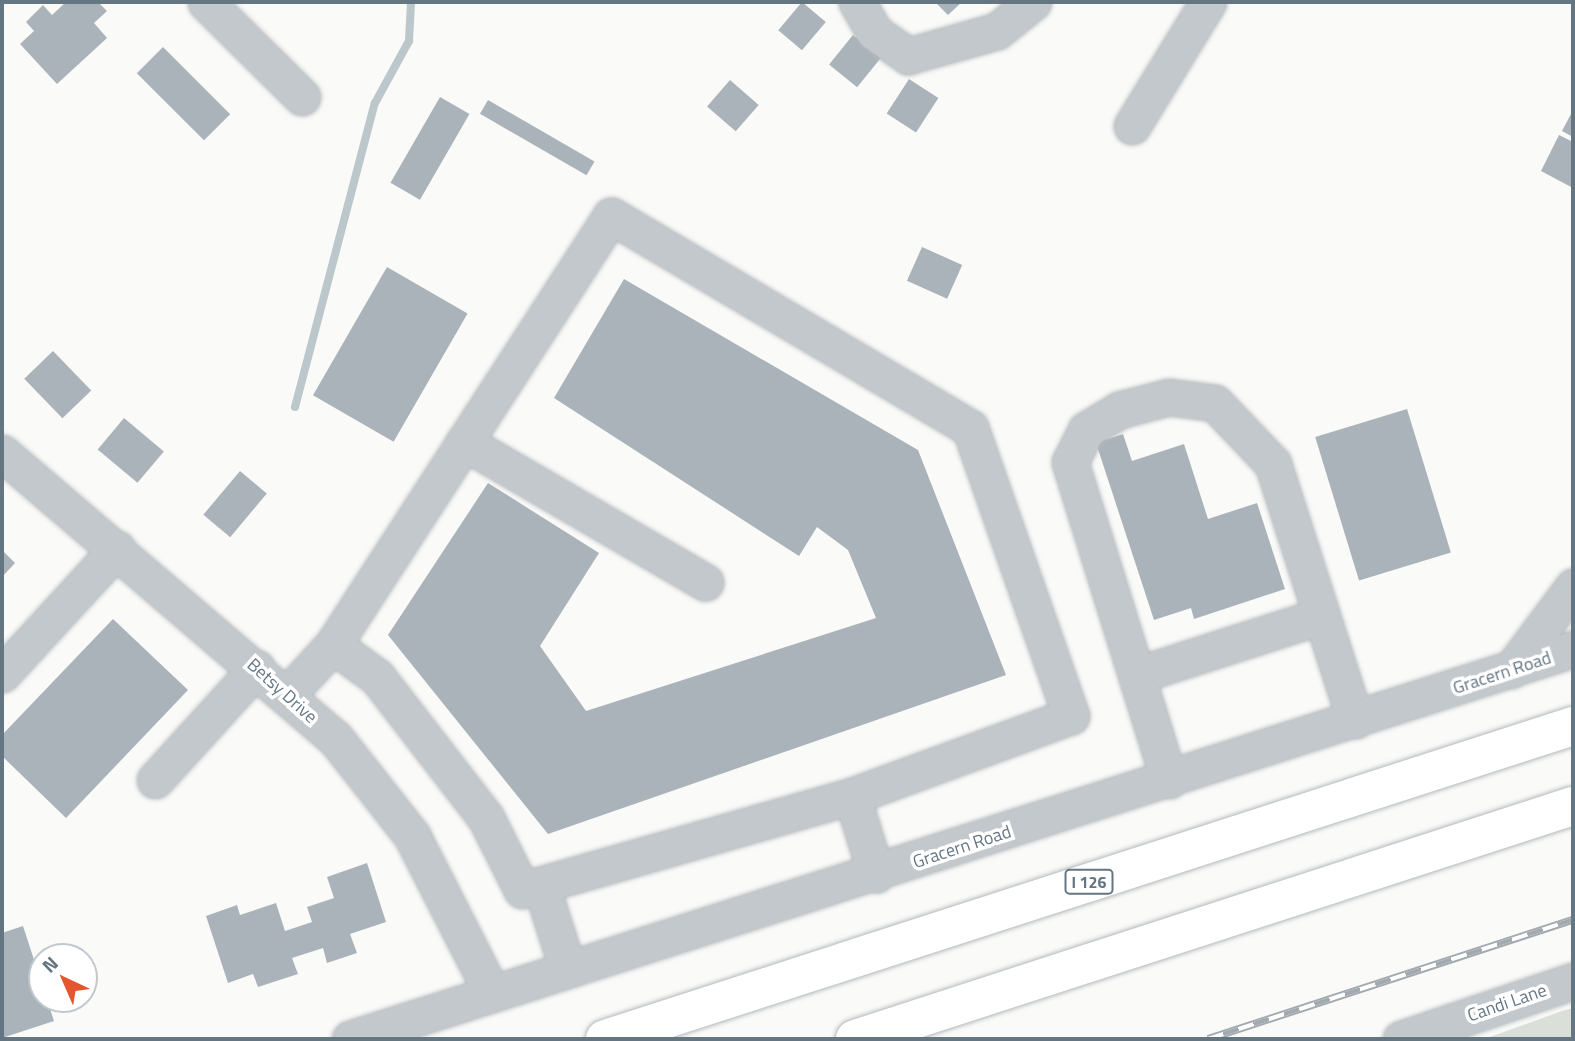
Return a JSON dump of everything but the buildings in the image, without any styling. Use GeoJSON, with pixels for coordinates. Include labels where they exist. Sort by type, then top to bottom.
{"type":"FeatureCollection","features":[{"type":"Feature","properties":{"kind":"highway","name":"I 126"},"geometry":{"type":"LineString","coordinates":[[606,1039],[1573,726]]}},
{"type":"Feature","properties":{"kind":"highway"},"geometry":{"type":"LineString","coordinates":[[855,1039],[1573,806]]}},
{"type":"Feature","properties":{"kind":"street"},"geometry":{"type":"LineString","coordinates":[[206,2],[302,97]]}},
{"type":"Feature","properties":{"kind":"street"},"geometry":{"type":"LineString","coordinates":[[857,2],[873,32],[908,56],[997,31],[1033,2]]}},
{"type":"Feature","properties":{"kind":"street"},"geometry":{"type":"LineString","coordinates":[[1132,126],[1208,2]]}},
{"type":"Feature","properties":{"kind":"street"},"geometry":{"type":"LineString","coordinates":[[287,695],[333,645],[611,216],[970,428],[1071,716],[852,796],[522,890],[486,818],[377,677],[333,645]]}},
{"type":"Feature","properties":{"kind":"street"},"geometry":{"type":"LineString","coordinates":[[1169,780],[1070,461],[1086,430],[1119,410],[1169,397],[1215,403],[1273,464],[1355,720]]}},
{"type":"Feature","properties":{"kind":"street"},"geometry":{"type":"LineString","coordinates":[[464,442],[705,582]]}},
{"type":"Feature","properties":{"kind":"street","name":"Betsy Drive"},"geometry":{"type":"LineString","coordinates":[[2,453],[257,668],[378,786],[412,836],[490,989]]}},
{"type":"Feature","properties":{"kind":"street"},"geometry":{"type":"LineString","coordinates":[[2,674],[117,549]]}},
{"type":"Feature","properties":{"kind":"street"},"geometry":{"type":"LineString","coordinates":[[1511,670],[1573,587]]}},
{"type":"Feature","properties":{"kind":"street"},"geometry":{"type":"LineString","coordinates":[[1137,675],[1321,616]]}},
{"type":"Feature","properties":{"kind":"street","name":"Gracern Road"},"geometry":{"type":"LineString","coordinates":[[350,1039],[490,989],[876,874],[1573,649]]}},
{"type":"Feature","properties":{"kind":"street"},"geometry":{"type":"LineString","coordinates":[[155,780],[257,668]]}},
{"type":"Feature","properties":{"kind":"street"},"geometry":{"type":"LineString","coordinates":[[852,796],[876,874]]}},
{"type":"Feature","properties":{"kind":"street"},"geometry":{"type":"LineString","coordinates":[[541,885],[567,967]]}},
{"type":"Feature","properties":{"kind":"street","name":"Candi Lane"},"geometry":{"type":"LineString","coordinates":[[1401,1039],[1573,981]]}},
{"type":"Feature","properties":{"kind":"shaded area"},"geometry":{"type":"Polygon","coordinates":[[[1573,1008],[1573,1039],[1484,1039],[1562,1011],[1573,1008]]]}},
{"type":"Feature","properties":{"kind":"waterway"},"geometry":{"type":"LineString","coordinates":[[295,407],[375,103],[409,41],[411,2]]}},
{"type":"Feature","properties":{"kind":"railway"},"geometry":{"type":"LineString","coordinates":[[1208,1039],[1573,920]]}}]}
